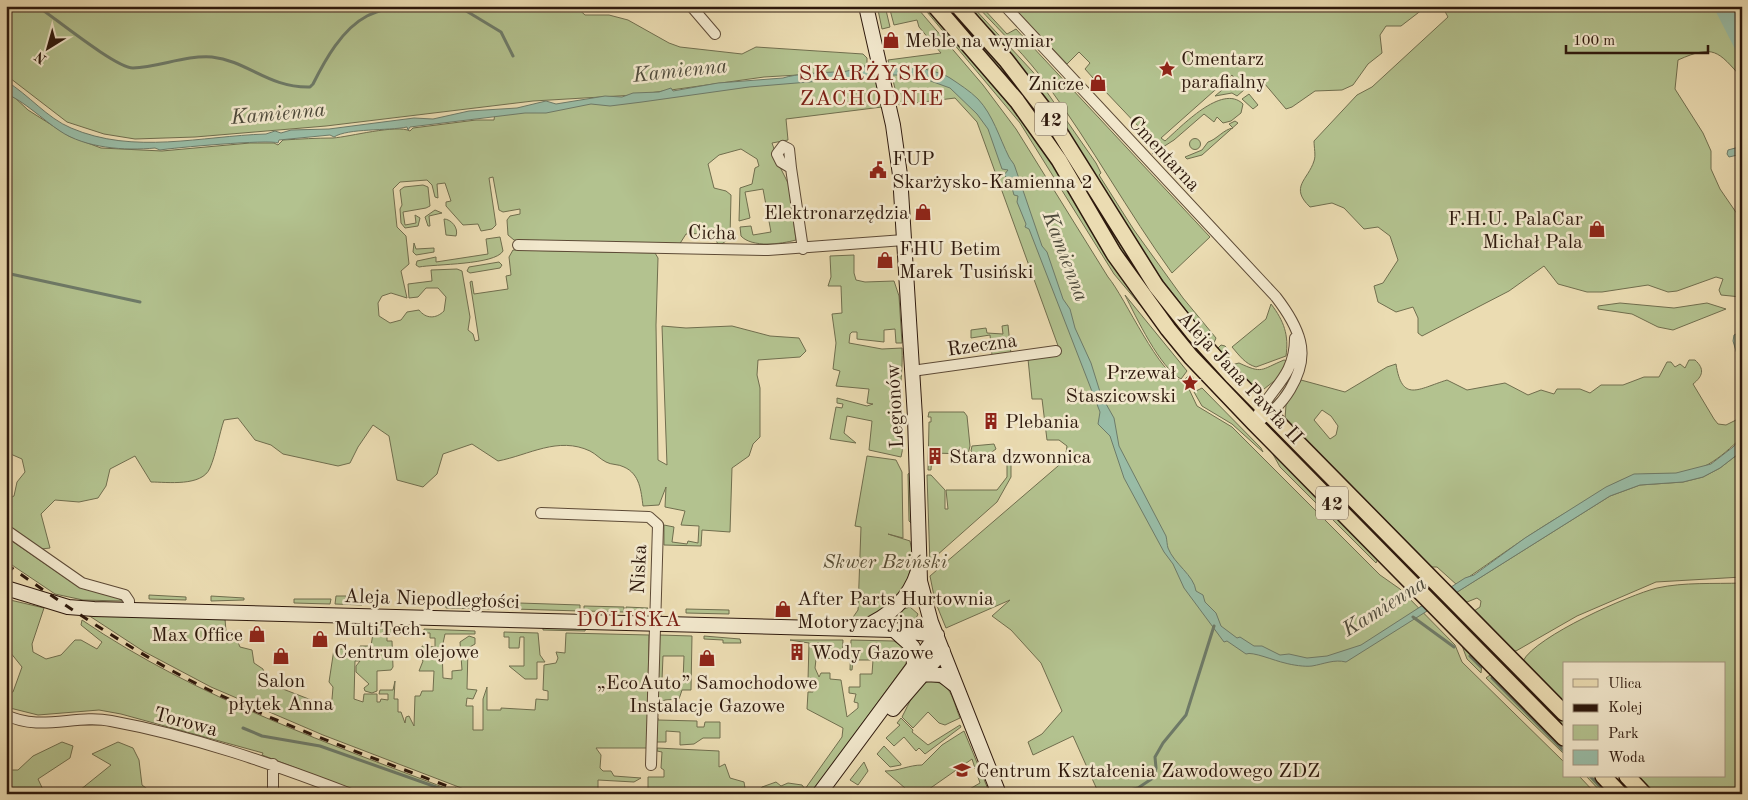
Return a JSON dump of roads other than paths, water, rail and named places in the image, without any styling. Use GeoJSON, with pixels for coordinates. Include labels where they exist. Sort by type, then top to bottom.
{"type":"FeatureCollection","features":[{"type":"Feature","properties":{"kind":"main road","name":"Aleja Jana Pawła II"},"geometry":{"type":"LineString","coordinates":[[935,6],[995,73],[1032,120],[1059,160],[1114,254],[1168,329],[1192,357],[1219,388],[1563,737]]}},
{"type":"Feature","properties":{"kind":"main road","name":"Aleja Jana Pawła II"},"geometry":{"type":"LineString","coordinates":[[958,6],[1006,60],[1050,117],[1142,264],[1170,304],[1204,346],[1563,712]]}},
{"type":"Feature","properties":{"kind":"main road"},"geometry":{"type":"LineString","coordinates":[[1604,778],[1620,794]]}},
{"type":"Feature","properties":{"kind":"main road"},"geometry":{"type":"LineString","coordinates":[[1629,778],[1644,794]]}},
{"type":"Feature","properties":{"kind":"street"},"geometry":{"type":"LineString","coordinates":[[691,6],[715,34]]}},
{"type":"Feature","properties":{"kind":"street","name":"Legionów"},"geometry":{"type":"LineString","coordinates":[[866,6],[893,125],[900,175],[912,372],[919,565],[922,594],[999,794]]}},
{"type":"Feature","properties":{"kind":"street","name":"Cmentarna"},"geometry":{"type":"LineString","coordinates":[[1005,6],[1276,297],[1294,326],[1301,346],[1297,374],[1279,406],[1266,410]]}},
{"type":"Feature","properties":{"kind":"street"},"geometry":{"type":"LineString","coordinates":[[791,168],[803,249]]}},
{"type":"Feature","properties":{"kind":"street","name":"Cicha"},"geometry":{"type":"LineString","coordinates":[[518,245],[733,250],[803,249],[904,240]]}},
{"type":"Feature","properties":{"kind":"street","name":"Cmentarna"},"geometry":{"type":"LineString","coordinates":[[1254,423],[1266,410],[1272,392],[1285,378],[1289,370],[1294,350],[1294,326]]}},
{"type":"Feature","properties":{"kind":"street","name":"Rzeczna"},"geometry":{"type":"LineString","coordinates":[[912,372],[1056,351]]}},
{"type":"Feature","properties":{"kind":"street"},"geometry":{"type":"LineString","coordinates":[[1248,392],[1272,392]]}},
{"type":"Feature","properties":{"kind":"street","name":"Niska"},"geometry":{"type":"LineString","coordinates":[[541,513],[653,518],[658,529],[650,765]]}},
{"type":"Feature","properties":{"kind":"street"},"geometry":{"type":"LineString","coordinates":[[6,530],[77,580],[125,595],[129,601],[129,611]]}},
{"type":"Feature","properties":{"kind":"street","name":"Aleja Niepodległości"},"geometry":{"type":"LineString","coordinates":[[859,629],[888,614],[899,604],[910,591],[919,565]]}},
{"type":"Feature","properties":{"kind":"street","name":"Aleja Niepodległości"},"geometry":{"type":"LineString","coordinates":[[6,588],[68,607],[129,611],[893,630],[937,636]]}},
{"type":"Feature","properties":{"kind":"street"},"geometry":{"type":"LineString","coordinates":[[893,630],[913,647],[918,670]]}},
{"type":"Feature","properties":{"kind":"street"},"geometry":{"type":"LineString","coordinates":[[831,794],[918,670],[937,636]]}},
{"type":"Feature","properties":{"kind":"street"},"geometry":{"type":"LineString","coordinates":[[819,794],[918,670],[943,651]]}},
{"type":"Feature","properties":{"kind":"street"},"geometry":{"type":"LineString","coordinates":[[918,670],[942,675],[958,688]]}},
{"type":"Feature","properties":{"kind":"street","name":"Torowa"},"geometry":{"type":"LineString","coordinates":[[6,715],[38,723],[82,719],[109,720],[273,764],[351,794]]}},
{"type":"Feature","properties":{"kind":"street"},"geometry":{"type":"LineString","coordinates":[[273,764],[274,794]]}},
{"type":"Feature","properties":{"kind":"water"},"geometry":{"type":"Polygon","coordinates":[[[914,64],[950,78],[975,96],[988,112],[1015,166],[1042,246],[1047,252],[1063,299],[1070,309],[1075,328],[1091,363],[1101,395],[1114,418],[1119,446],[1166,536],[1171,554],[1192,580],[1196,591],[1203,595],[1205,602],[1216,613],[1221,626],[1237,638],[1240,637],[1254,646],[1262,646],[1280,655],[1289,654],[1307,658],[1327,656],[1361,645],[1465,578],[1474,575],[1525,538],[1606,487],[1634,474],[1676,473],[1711,464],[1733,447],[1742,437],[1742,451],[1720,468],[1703,477],[1683,482],[1640,485],[1610,496],[1346,662],[1333,661],[1302,666],[1281,662],[1258,655],[1246,654],[1227,641],[1224,642],[1184,588],[1173,564],[1164,552],[1124,478],[1110,436],[1098,424],[1100,412],[1029,229],[1025,227],[1026,224],[1017,202],[1018,196],[1014,195],[1010,181],[1004,175],[1008,170],[1002,169],[988,129],[977,114],[950,88],[914,75],[892,75],[749,87],[610,106],[591,104],[546,113],[525,113],[410,127],[408,130],[407,127],[349,132],[334,137],[330,135],[279,140],[278,143],[240,143],[160,150],[155,148],[106,147],[93,145],[70,137],[26,105],[6,94],[6,81],[62,124],[95,136],[119,141],[168,142],[266,134],[275,131],[281,133],[291,130],[329,129],[414,118],[433,119],[469,111],[517,108],[546,101],[556,104],[605,96],[622,97],[633,93],[659,92],[671,88],[673,91],[718,83],[843,72],[869,66],[900,67],[914,64]]]}},
{"type":"Feature","properties":{"kind":"water"},"geometry":{"type":"Polygon","coordinates":[[[1739,147],[1742,149],[1742,154],[1729,157],[1727,154],[1728,150],[1739,147]]]}},
{"type":"Feature","properties":{"kind":"water"},"geometry":{"type":"Polygon","coordinates":[[[1742,331],[1742,371],[1733,341],[1734,335],[1742,331]]]}},
{"type":"Feature","properties":{"kind":"waterway","name":"Kamienna"},"geometry":{"type":"LineString","coordinates":[[37,6],[100,52],[125,66],[133,68],[143,67],[192,58],[212,57],[225,59],[282,83],[310,87],[335,46],[350,29],[367,16],[393,6]]}},
{"type":"Feature","properties":{"kind":"waterway"},"geometry":{"type":"LineString","coordinates":[[449,6],[463,9],[501,32],[513,56]]}},
{"type":"Feature","properties":{"kind":"waterway"},"geometry":{"type":"LineString","coordinates":[[1723,6],[1742,43]]}},
{"type":"Feature","properties":{"kind":"waterway"},"geometry":{"type":"LineString","coordinates":[[6,273],[140,302]]}},
{"type":"Feature","properties":{"kind":"waterway"},"geometry":{"type":"LineString","coordinates":[[1413,617],[1454,647]]}},
{"type":"Feature","properties":{"kind":"waterway"},"geometry":{"type":"LineString","coordinates":[[1113,794],[1138,788],[1153,778],[1156,768],[1155,757],[1163,743],[1186,715],[1214,626]]}},
{"type":"Feature","properties":{"kind":"waterway"},"geometry":{"type":"LineString","coordinates":[[1470,656],[1481,667]]}},
{"type":"Feature","properties":{"kind":"waterway"},"geometry":{"type":"LineString","coordinates":[[1492,678],[1563,750]]}},
{"type":"Feature","properties":{"kind":"waterway"},"geometry":{"type":"LineString","coordinates":[[243,728],[262,736],[320,746],[456,794]]}},
{"type":"Feature","properties":{"kind":"waterway"},"geometry":{"type":"LineString","coordinates":[[1592,778],[1607,794]]}},
{"type":"Feature","properties":{"kind":"railway"},"geometry":{"type":"LineString","coordinates":[[6,564],[103,630],[205,688],[302,731],[468,794]]}},
{"type":"Feature","properties":{"kind":"place","name":"Meble na wymiar"},"geometry":{"type":"Point","coordinates":[891,40]}},
{"type":"Feature","properties":{"kind":"place","name":"Cmentarz parafialny"},"geometry":{"type":"Point","coordinates":[1167,69]}},
{"type":"Feature","properties":{"kind":"place","name":"Znicze"},"geometry":{"type":"Point","coordinates":[1098,83]}},
{"type":"Feature","properties":{"kind":"place","name":"FUP Skarżysko-Kamienna 2"},"geometry":{"type":"Point","coordinates":[878,170]}},
{"type":"Feature","properties":{"kind":"place","name":"Elektronarzędzia"},"geometry":{"type":"Point","coordinates":[923,212]}},
{"type":"Feature","properties":{"kind":"place","name":"F.H.U. PalaCar Michał Pala"},"geometry":{"type":"Point","coordinates":[1597,229]}},
{"type":"Feature","properties":{"kind":"place","name":"FHU Betim Marek Tusiński"},"geometry":{"type":"Point","coordinates":[885,260]}},
{"type":"Feature","properties":{"kind":"place","name":"Przewał Staszicowski"},"geometry":{"type":"Point","coordinates":[1190,383]}},
{"type":"Feature","properties":{"kind":"place","name":"Plebania"},"geometry":{"type":"Point","coordinates":[991,421]}},
{"type":"Feature","properties":{"kind":"place","name":"Stara dzwonnica"},"geometry":{"type":"Point","coordinates":[935,456]}},
{"type":"Feature","properties":{"kind":"place","name":"After Parts Hurtownia Motoryzacyjna"},"geometry":{"type":"Point","coordinates":[783,609]}},
{"type":"Feature","properties":{"kind":"place","name":"Max Office"},"geometry":{"type":"Point","coordinates":[257,634]}},
{"type":"Feature","properties":{"kind":"place","name":"MultiTech. Centrum olejowe"},"geometry":{"type":"Point","coordinates":[320,639]}},
{"type":"Feature","properties":{"kind":"place","name":"Wody Gazowe"},"geometry":{"type":"Point","coordinates":[797,652]}},
{"type":"Feature","properties":{"kind":"place","name":"Salon płytek Anna"},"geometry":{"type":"Point","coordinates":[281,656]}},
{"type":"Feature","properties":{"kind":"place","name":"„EcoAuto” Samochodowe Instalacje Gazowe"},"geometry":{"type":"Point","coordinates":[707,658]}},
{"type":"Feature","properties":{"kind":"place","name":"Centrum Kształcenia Zawodowego ZDZ"},"geometry":{"type":"Point","coordinates":[962,770]}},
{"type":"Feature","properties":{"kind":"district","name":"SKARŻYSKO ZACHODNIE"},"geometry":{"type":"Point","coordinates":[872,84]}},
{"type":"Feature","properties":{"kind":"district","name":"DOLISKA"},"geometry":{"type":"Point","coordinates":[629,619]}},
{"type":"Feature","properties":{"kind":"park label","name":"Skwer Bziński"},"geometry":{"type":"Point","coordinates":[885,561]}}]}
